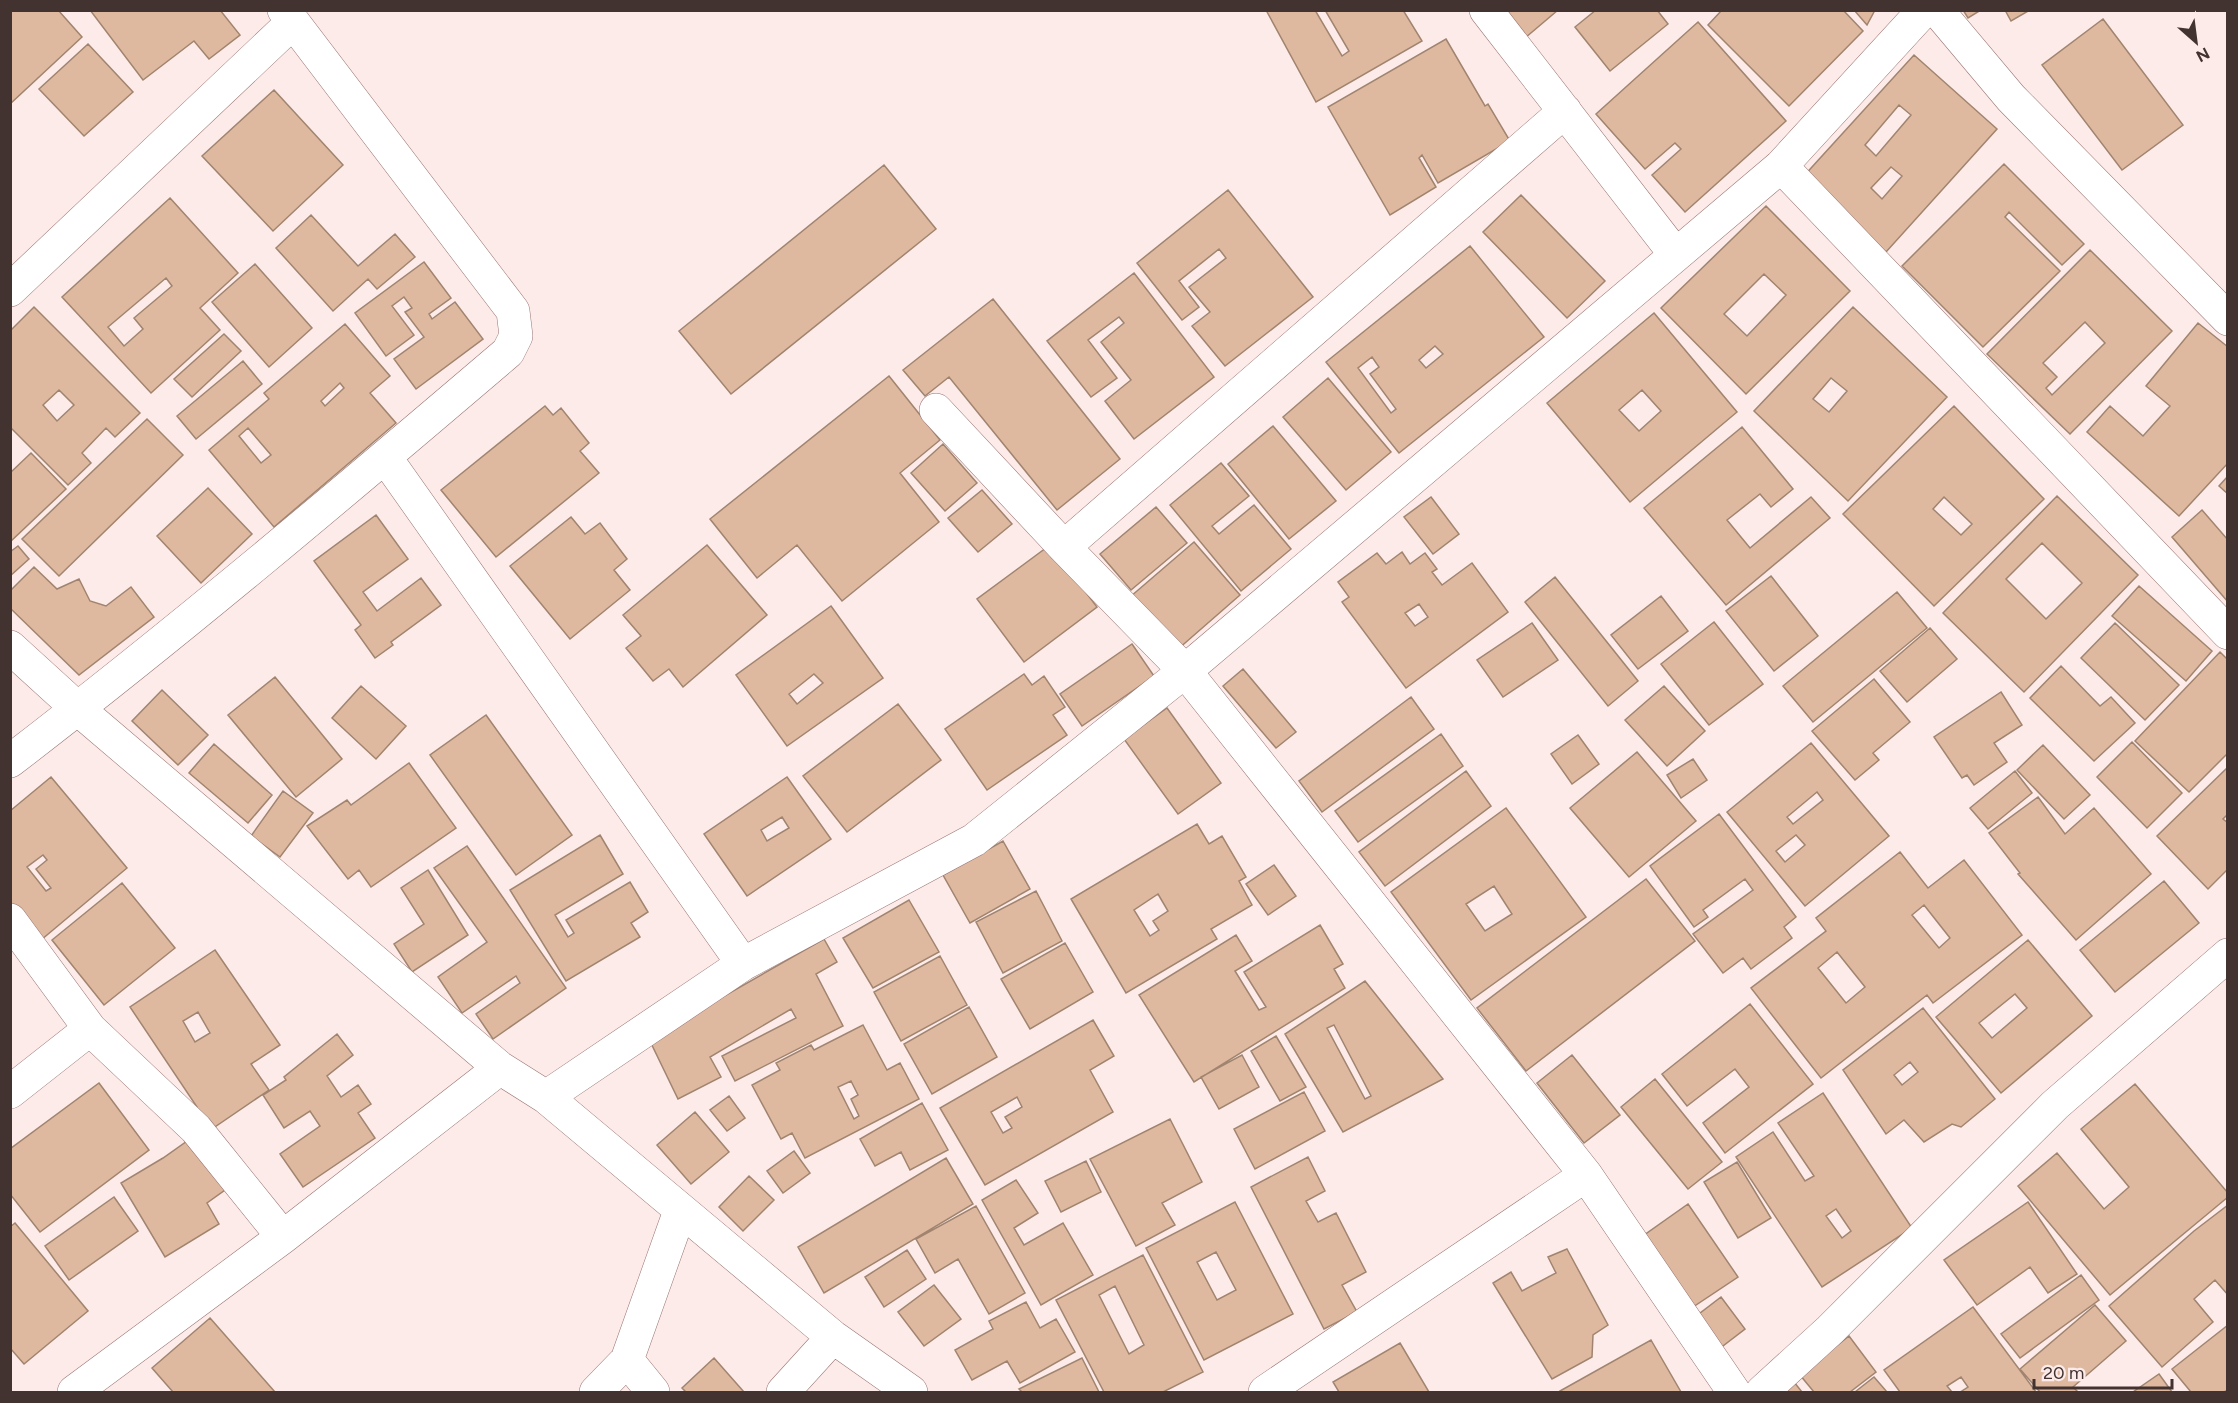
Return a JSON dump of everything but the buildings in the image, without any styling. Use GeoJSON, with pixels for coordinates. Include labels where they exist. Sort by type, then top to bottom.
{"type":"FeatureCollection","features":[{"type":"Feature","properties":{"kind":"street"},"geometry":{"type":"LineString","coordinates":[[1486,10],[1676,255]]}},
{"type":"Feature","properties":{"kind":"street"},"geometry":{"type":"LineString","coordinates":[[546,1097],[743,964],[974,840],[1185,671],[1781,166],[1924,10]]}},
{"type":"Feature","properties":{"kind":"street"},"geometry":{"type":"LineString","coordinates":[[1937,10],[2010,98],[2228,319]]}},
{"type":"Feature","properties":{"kind":"street"},"geometry":{"type":"LineString","coordinates":[[10,290],[288,16],[513,311],[516,336],[508,352],[385,457],[78,709],[10,761]]}},
{"type":"Feature","properties":{"kind":"street"},"geometry":{"type":"LineString","coordinates":[[1064,547],[1565,111]]}},
{"type":"Feature","properties":{"kind":"street"},"geometry":{"type":"LineString","coordinates":[[1781,166],[2228,633]]}},
{"type":"Feature","properties":{"kind":"street"},"geometry":{"type":"LineString","coordinates":[[936,410],[1064,547],[1185,671],[1586,1175],[1734,1392]]}},
{"type":"Feature","properties":{"kind":"street"},"geometry":{"type":"LineString","coordinates":[[385,457],[743,964]]}},
{"type":"Feature","properties":{"kind":"street"},"geometry":{"type":"LineString","coordinates":[[10,647],[78,709],[500,1068],[546,1097],[833,1337],[911,1392]]}},
{"type":"Feature","properties":{"kind":"street"},"geometry":{"type":"LineString","coordinates":[[10,920],[90,1029],[196,1129],[283,1238]]}},
{"type":"Feature","properties":{"kind":"street"},"geometry":{"type":"LineString","coordinates":[[1762,1392],[1830,1330],[2055,1105],[2228,955]]}},
{"type":"Feature","properties":{"kind":"street"},"geometry":{"type":"LineString","coordinates":[[10,1092],[90,1029]]}},
{"type":"Feature","properties":{"kind":"street"},"geometry":{"type":"LineString","coordinates":[[74,1392],[283,1238],[500,1068]]}},
{"type":"Feature","properties":{"kind":"street"},"geometry":{"type":"LineString","coordinates":[[1265,1392],[1586,1175]]}},
{"type":"Feature","properties":{"kind":"street"},"geometry":{"type":"LineString","coordinates":[[596,1392],[627,1360],[680,1211]]}},
{"type":"Feature","properties":{"kind":"street"},"geometry":{"type":"LineString","coordinates":[[783,1392],[833,1337]]}},
{"type":"Feature","properties":{"kind":"street"},"geometry":{"type":"LineString","coordinates":[[627,1360],[653,1392]]}}]}
